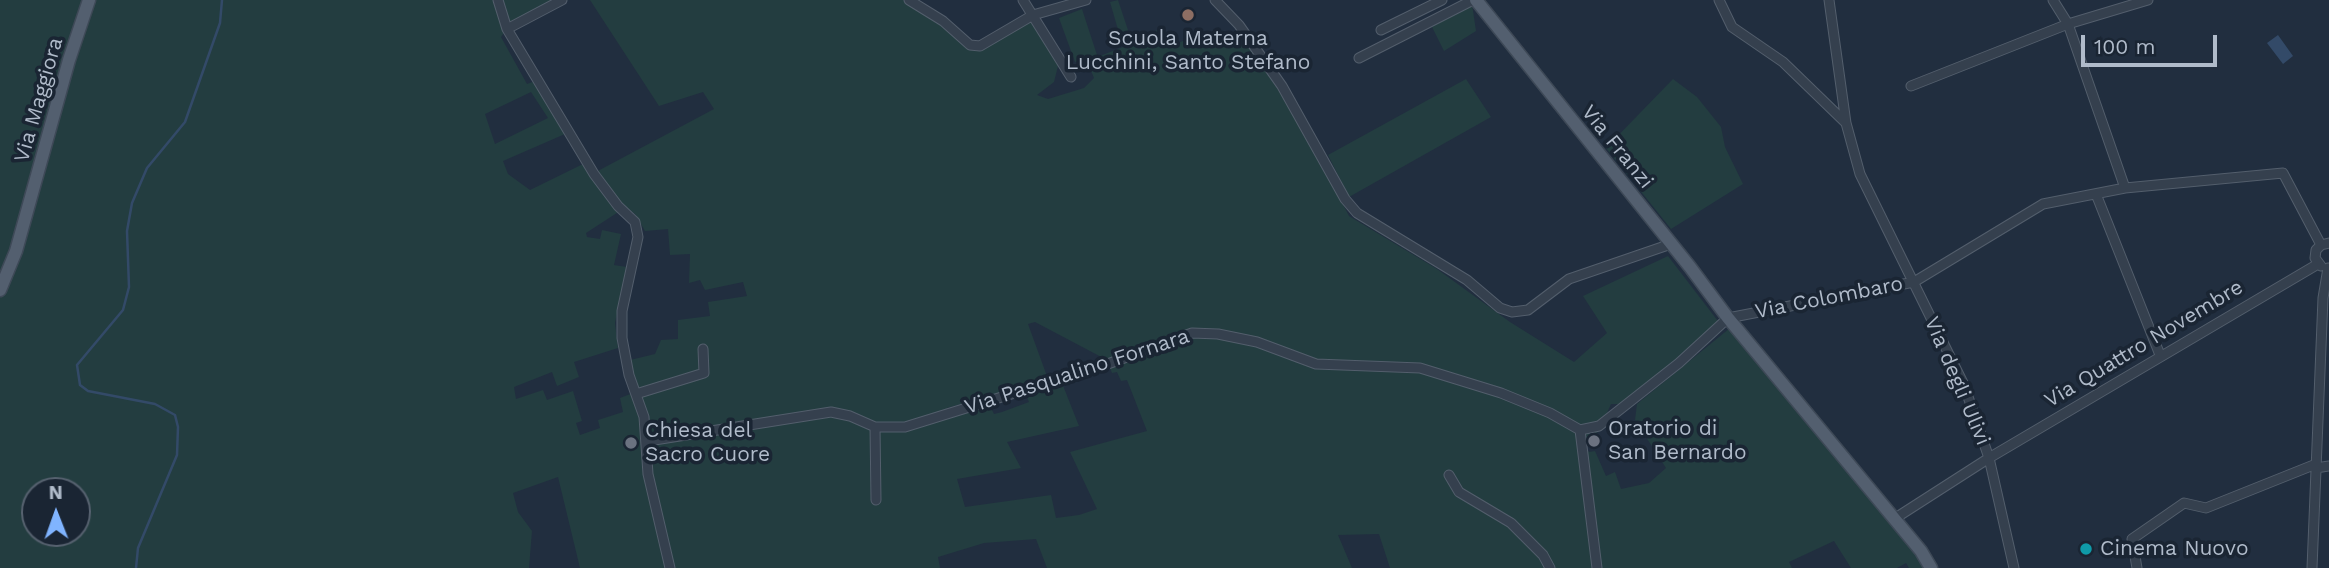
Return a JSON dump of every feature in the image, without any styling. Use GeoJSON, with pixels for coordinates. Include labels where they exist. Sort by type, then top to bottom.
{"type":"FeatureCollection","features":[{"type":"Feature","properties":{"kind":"main road","name":"Via Maggiora"},"geometry":{"type":"LineString","coordinates":[[0,290],[16,251],[69,60],[89,0]]}},
{"type":"Feature","properties":{"kind":"main road","name":"Via Franzi"},"geometry":{"type":"LineString","coordinates":[[1474,0],[1728,318]]}},
{"type":"Feature","properties":{"kind":"main road"},"geometry":{"type":"LineString","coordinates":[[1728,318],[1894,519],[1931,568]]}},
{"type":"Feature","properties":{"kind":"street"},"geometry":{"type":"LineString","coordinates":[[498,0],[507,29],[594,174],[618,206],[635,222],[638,237],[622,311],[622,338],[648,441],[648,474],[670,568]]}},
{"type":"Feature","properties":{"kind":"street"},"geometry":{"type":"LineString","coordinates":[[507,29],[562,0]]}},
{"type":"Feature","properties":{"kind":"street"},"geometry":{"type":"LineString","coordinates":[[909,0],[943,21],[970,45],[980,46],[1033,15],[1086,0]]}},
{"type":"Feature","properties":{"kind":"street"},"geometry":{"type":"LineString","coordinates":[[1215,0],[1239,26],[1282,86],[1351,206],[1467,280],[1500,308],[1512,312],[1528,310],[1569,279],[1671,244]]}},
{"type":"Feature","properties":{"kind":"street"},"geometry":{"type":"LineString","coordinates":[[1381,30],[1442,0]]}},
{"type":"Feature","properties":{"kind":"street","name":"Via Franzi"},"geometry":{"type":"LineString","coordinates":[[1359,58],[1474,0]]}},
{"type":"Feature","properties":{"kind":"street"},"geometry":{"type":"LineString","coordinates":[[1719,0],[1732,27],[1783,62],[1846,123]]}},
{"type":"Feature","properties":{"kind":"street","name":"Via degli Ulivi"},"geometry":{"type":"LineString","coordinates":[[1829,0],[1846,123],[1860,174],[1964,385],[1989,458]]}},
{"type":"Feature","properties":{"kind":"street"},"geometry":{"type":"LineString","coordinates":[[2053,0],[2068,24],[2125,188]]}},
{"type":"Feature","properties":{"kind":"street"},"geometry":{"type":"LineString","coordinates":[[1911,86],[2068,24],[2148,0]]}},
{"type":"Feature","properties":{"kind":"street"},"geometry":{"type":"LineString","coordinates":[[1020,1],[1033,15],[1071,77]]}},
{"type":"Feature","properties":{"kind":"street","name":"Via Colombaro"},"geometry":{"type":"LineString","coordinates":[[1580,430],[1599,426],[1679,363],[1728,318],[1914,282],[2043,204],[2125,188],[2283,173],[2325,244]]}},
{"type":"Feature","properties":{"kind":"street"},"geometry":{"type":"LineString","coordinates":[[2096,194],[2160,355]]}},
{"type":"Feature","properties":{"kind":"street"},"geometry":{"type":"LineString","coordinates":[[2312,568],[2323,298],[2329,268],[2318,264],[2315,254],[2325,244]]}},
{"type":"Feature","properties":{"kind":"street","name":"Via Quattro Novembre"},"geometry":{"type":"LineString","coordinates":[[1894,519],[2160,355],[2318,264]]}},
{"type":"Feature","properties":{"kind":"street","name":"Via Pasqualino Fornara"},"geometry":{"type":"LineString","coordinates":[[648,441],[831,412],[875,426],[896,428],[1105,365],[1192,333],[1218,334],[1257,342],[1316,364],[1420,368],[1502,394],[1550,413],[1580,430]]}},
{"type":"Feature","properties":{"kind":"street"},"geometry":{"type":"LineString","coordinates":[[636,394],[704,373],[703,349]]}},
{"type":"Feature","properties":{"kind":"street"},"geometry":{"type":"LineString","coordinates":[[875,426],[876,500]]}},
{"type":"Feature","properties":{"kind":"street"},"geometry":{"type":"LineString","coordinates":[[1580,430],[1597,568]]}},
{"type":"Feature","properties":{"kind":"street"},"geometry":{"type":"LineString","coordinates":[[1989,458],[2014,568]]}},
{"type":"Feature","properties":{"kind":"street"},"geometry":{"type":"LineString","coordinates":[[2137,568],[2132,539],[2183,503],[2206,509],[2316,466],[2329,466]]}},
{"type":"Feature","properties":{"kind":"street"},"geometry":{"type":"LineString","coordinates":[[1449,475],[1459,492],[1511,523],[1543,555],[1550,568]]}},
{"type":"Feature","properties":{"kind":"green space"},"geometry":{"type":"Polygon","coordinates":[[[0,0],[568,0],[507,29],[501,37],[527,84],[535,81],[594,173],[714,109],[703,92],[659,106],[590,0],[903,0],[942,23],[969,48],[1030,20],[1059,62],[1054,82],[1037,95],[1048,99],[1084,88],[1094,78],[1087,61],[1123,47],[1110,2],[1118,0],[1131,39],[1164,28],[1172,46],[1202,32],[1209,42],[1240,33],[1303,127],[1349,216],[1437,269],[1510,322],[1574,362],[1607,333],[1583,296],[1668,256],[1721,325],[1627,404],[1611,404],[1599,431],[1583,443],[1589,452],[1595,451],[1606,476],[1615,472],[1621,489],[1649,483],[1666,468],[1635,420],[1637,404],[1730,328],[1927,568],[1909,568],[1906,563],[1897,568],[1851,568],[1834,541],[1789,562],[1792,568],[1390,568],[1379,534],[1338,535],[1352,568],[1047,568],[1036,539],[984,543],[938,557],[940,568],[580,568],[558,477],[513,493],[518,512],[532,531],[529,568],[0,568],[0,0]],[[531,92],[485,114],[495,144],[548,118],[531,92]],[[565,134],[503,161],[508,174],[530,190],[583,164],[565,134]],[[626,207],[586,233],[587,237],[600,239],[602,230],[621,234],[614,265],[627,267],[615,323],[618,348],[574,362],[579,377],[557,386],[552,372],[514,387],[516,399],[543,390],[547,400],[573,391],[582,421],[576,423],[580,435],[600,428],[598,420],[623,412],[620,398],[633,393],[622,362],[655,354],[661,340],[678,339],[678,320],[710,316],[708,302],[747,296],[743,282],[705,290],[700,280],[689,283],[690,254],[670,255],[668,229],[645,231],[635,214],[626,207]],[[1035,322],[1028,324],[1048,379],[947,408],[949,416],[989,404],[994,414],[1002,412],[1029,402],[1026,395],[1062,383],[1079,426],[1007,442],[1021,468],[957,479],[965,507],[1051,495],[1056,518],[1079,515],[1097,509],[1070,452],[1147,431],[1127,380],[1121,381],[1117,372],[1112,373],[1107,360],[1035,322]]]}},
{"type":"Feature","properties":{"kind":"green space"},"geometry":{"type":"Polygon","coordinates":[[[1472,4],[1476,31],[1444,51],[1432,27],[1472,4]]]}},
{"type":"Feature","properties":{"kind":"green space"},"geometry":{"type":"Polygon","coordinates":[[[1082,9],[1097,55],[1075,62],[1059,18],[1082,9]]]}},
{"type":"Feature","properties":{"kind":"green space"},"geometry":{"type":"Polygon","coordinates":[[[1466,79],[1491,117],[1349,197],[1328,155],[1466,79]]]}},
{"type":"Feature","properties":{"kind":"green space"},"geometry":{"type":"Polygon","coordinates":[[[1673,79],[1697,97],[1721,127],[1725,147],[1743,184],[1671,229],[1606,148],[1673,79]]]}},
{"type":"Feature","properties":{"kind":"water"},"geometry":{"type":"Polygon","coordinates":[[[2278,35],[2293,56],[2283,64],[2267,43],[2278,35]]]}},
{"type":"Feature","properties":{"kind":"waterway"},"geometry":{"type":"LineString","coordinates":[[136,568],[138,548],[177,455],[178,427],[175,415],[155,404],[88,391],[80,385],[77,365],[123,310],[129,287],[127,231],[132,203],[147,168],[185,122],[220,23],[222,0]]}},
{"type":"Feature","properties":{"kind":"place","name":"Scuola Materna Lucchini, Santo Stefano"},"geometry":{"type":"Point","coordinates":[1188,15]}},
{"type":"Feature","properties":{"kind":"place","name":"Oratorio di San Bernardo"},"geometry":{"type":"Point","coordinates":[1594,441]}},
{"type":"Feature","properties":{"kind":"place","name":"Chiesa del Sacro Cuore"},"geometry":{"type":"Point","coordinates":[631,443]}},
{"type":"Feature","properties":{"kind":"place","name":"Cinema Nuovo"},"geometry":{"type":"Point","coordinates":[2086,549]}}]}
